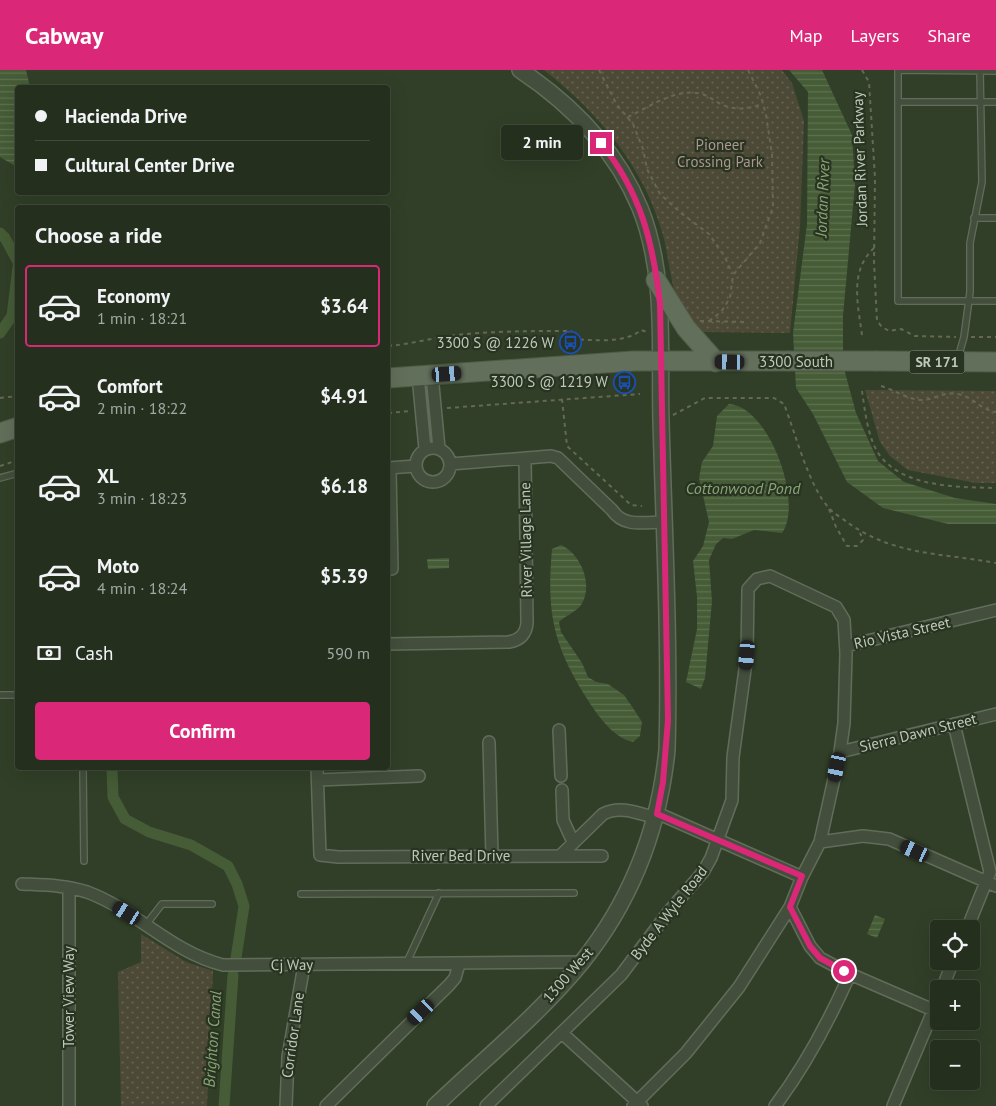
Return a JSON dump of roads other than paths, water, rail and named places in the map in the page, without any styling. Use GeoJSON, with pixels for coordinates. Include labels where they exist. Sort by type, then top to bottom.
{"type":"FeatureCollection","features":[{"type":"Feature","properties":{"kind":"main road"},"geometry":{"type":"LineString","coordinates":[[656,280],[686,328],[716,362]]}},
{"type":"Feature","properties":{"kind":"main road","name":"3300 South"},"geometry":{"type":"LineString","coordinates":[[390,378],[567,365],[661,361],[996,362]]}},
{"type":"Feature","properties":{"kind":"main road"},"geometry":{"type":"LineString","coordinates":[[0,433],[15,428]]}},
{"type":"Feature","properties":{"kind":"street","name":"1300 West"},"geometry":{"type":"LineString","coordinates":[[435,1106],[542,1004],[582,962],[609,924],[640,864],[656,816],[663,782],[667,740],[660,304],[646,226],[630,188],[615,162],[592,132],[555,95],[520,70]]}},
{"type":"Feature","properties":{"kind":"street"},"geometry":{"type":"LineString","coordinates":[[425,375],[435,409],[439,448],[449,457],[450,464],[447,475],[437,482],[426,480],[421,477],[416,466],[420,454],[425,449],[439,448]]}},
{"type":"Feature","properties":{"kind":"street"},"geometry":{"type":"LineString","coordinates":[[425,375],[421,410],[425,449]]}},
{"type":"Feature","properties":{"kind":"street"},"geometry":{"type":"LineString","coordinates":[[450,464],[525,458],[558,458],[618,518],[627,523],[665,522]]}},
{"type":"Feature","properties":{"kind":"street","name":"River Village Lane"},"geometry":{"type":"LineString","coordinates":[[390,644],[509,642],[520,638],[527,628],[525,458]]}},
{"type":"Feature","properties":{"kind":"street"},"geometry":{"type":"LineString","coordinates":[[390,468],[416,466]]}},
{"type":"Feature","properties":{"kind":"street"},"geometry":{"type":"LineString","coordinates":[[390,502],[392,569]]}},
{"type":"Feature","properties":{"kind":"street","name":"Rio Vista Street"},"geometry":{"type":"LineString","coordinates":[[756,579],[770,576],[836,607],[844,620],[846,646],[996,610]]}},
{"type":"Feature","properties":{"kind":"street","name":"Byde A Wyle Road"},"geometry":{"type":"LineString","coordinates":[[486,1106],[563,1034],[621,975],[670,910],[703,872],[718,840],[732,800],[732,757],[747,655],[748,589],[756,579]]}},
{"type":"Feature","properties":{"kind":"street"},"geometry":{"type":"LineString","coordinates":[[563,1034],[638,1105],[710,1025],[739,987],[790,907],[802,876],[820,842],[840,752],[846,698],[846,646]]}},
{"type":"Feature","properties":{"kind":"street","name":"Sierra Dawn Street"},"geometry":{"type":"LineString","coordinates":[[840,752],[996,714]]}},
{"type":"Feature","properties":{"kind":"street"},"geometry":{"type":"LineString","coordinates":[[954,724],[989,861],[992,884],[972,920]]}},
{"type":"Feature","properties":{"kind":"street"},"geometry":{"type":"LineString","coordinates":[[559,730],[561,776]]}},
{"type":"Feature","properties":{"kind":"street"},"geometry":{"type":"LineString","coordinates":[[488,742],[492,856]]}},
{"type":"Feature","properties":{"kind":"street"},"geometry":{"type":"LineString","coordinates":[[317,770],[318,780],[419,776]]}},
{"type":"Feature","properties":{"kind":"street","name":"River Bed Drive"},"geometry":{"type":"LineString","coordinates":[[318,780],[320,855],[338,857],[602,856]]}},
{"type":"Feature","properties":{"kind":"street"},"geometry":{"type":"LineString","coordinates":[[562,790],[563,820],[573,842]]}},
{"type":"Feature","properties":{"kind":"street"},"geometry":{"type":"LineString","coordinates":[[560,856],[603,814],[611,810],[622,809],[656,816],[802,876]]}},
{"type":"Feature","properties":{"kind":"street"},"geometry":{"type":"LineString","coordinates":[[820,842],[863,836],[889,840],[992,884]]}},
{"type":"Feature","properties":{"kind":"street","name":"Cj Way"},"geometry":{"type":"LineString","coordinates":[[22,884],[69,888],[97,896],[190,954],[207,961],[237,966],[582,962]]}},
{"type":"Feature","properties":{"kind":"street","name":"Tower View Way"},"geometry":{"type":"LineString","coordinates":[[69,888],[69,1106]]}},
{"type":"Feature","properties":{"kind":"street"},"geometry":{"type":"LineString","coordinates":[[790,907],[810,946],[820,958],[850,974],[930,1009]]}},
{"type":"Feature","properties":{"kind":"street"},"geometry":{"type":"LineString","coordinates":[[326,1106],[442,992],[455,978],[459,964]]}},
{"type":"Feature","properties":{"kind":"street","name":"Corridor Lane"},"geometry":{"type":"LineString","coordinates":[[286,1106],[288,1058],[304,965]]}},
{"type":"Feature","properties":{"kind":"street"},"geometry":{"type":"LineString","coordinates":[[775,1106],[808,1058],[829,1022],[850,974]]}},
{"type":"Feature","properties":{"kind":"street"},"geometry":{"type":"LineString","coordinates":[[892,1106],[930,1017]]}},
{"type":"Feature","properties":{"kind":"lane"},"geometry":{"type":"LineString","coordinates":[[996,70],[898,70],[898,301],[996,301]]}},
{"type":"Feature","properties":{"kind":"lane"},"geometry":{"type":"LineString","coordinates":[[957,362],[964,337],[969,301],[970,243],[982,182],[980,70]]}},
{"type":"Feature","properties":{"kind":"lane"},"geometry":{"type":"LineString","coordinates":[[898,102],[996,102]]}},
{"type":"Feature","properties":{"kind":"lane"},"geometry":{"type":"LineString","coordinates":[[974,218],[996,218]]}},
{"type":"Feature","properties":{"kind":"lane"},"geometry":{"type":"LineString","coordinates":[[0,478],[15,473]]}},
{"type":"Feature","properties":{"kind":"lane"},"geometry":{"type":"LineString","coordinates":[[0,695],[15,695]]}},
{"type":"Feature","properties":{"kind":"lane"},"geometry":{"type":"LineString","coordinates":[[83,770],[84,861]]}},
{"type":"Feature","properties":{"kind":"lane"},"geometry":{"type":"LineString","coordinates":[[301,894],[574,893]]}},
{"type":"Feature","properties":{"kind":"lane"},"geometry":{"type":"LineString","coordinates":[[406,964],[439,894]]}},
{"type":"Feature","properties":{"kind":"lane"},"geometry":{"type":"LineString","coordinates":[[145,926],[162,904],[212,904]]}},
{"type":"Feature","properties":{"kind":"water"},"geometry":{"type":"Polygon","coordinates":[[[0,70],[26,70],[30,85],[15,85],[15,166],[0,157],[0,70]]]}},
{"type":"Feature","properties":{"kind":"water","name":"Jordan River"},"geometry":{"type":"Polygon","coordinates":[[[789,70],[822,70],[852,135],[855,184],[843,316],[843,365],[856,413],[878,461],[904,482],[955,498],[996,504],[996,524],[948,524],[883,508],[847,482],[813,414],[796,388],[793,333],[807,224],[808,92],[789,70]]]}},
{"type":"Feature","properties":{"kind":"water","name":"Cottonwood Pond"},"geometry":{"type":"Polygon","coordinates":[[[729,404],[744,409],[757,421],[769,438],[779,458],[785,480],[789,500],[788,519],[782,533],[754,530],[732,539],[723,538],[716,544],[709,560],[712,601],[705,678],[701,689],[686,682],[697,629],[697,597],[693,561],[703,546],[709,522],[699,478],[702,462],[713,446],[717,416],[729,404]]]}},
{"type":"Feature","properties":{"kind":"water"},"geometry":{"type":"Polygon","coordinates":[[[561,545],[568,549],[580,563],[586,580],[586,588],[585,597],[581,605],[559,622],[561,632],[582,663],[588,677],[596,682],[608,684],[624,695],[633,708],[642,722],[640,736],[633,742],[620,737],[599,717],[578,685],[561,648],[555,631],[552,613],[550,573],[552,549],[561,545]]]}},
{"type":"Feature","properties":{"kind":"water"},"geometry":{"type":"Polygon","coordinates":[[[449,558],[449,568],[428,569],[427,559],[449,558]]]}},
{"type":"Feature","properties":{"kind":"water"},"geometry":{"type":"Polygon","coordinates":[[[875,915],[885,919],[877,938],[867,934],[875,915]]]}},
{"type":"Feature","properties":{"kind":"waterway","name":"Brighton Canal"},"geometry":{"type":"LineString","coordinates":[[0,233],[5,238],[15,256]]}},
{"type":"Feature","properties":{"kind":"waterway","name":"Brighton Canal"},"geometry":{"type":"LineString","coordinates":[[0,333],[12,316],[15,292]]}},
{"type":"Feature","properties":{"kind":"waterway","name":"Brighton Canal"},"geometry":{"type":"LineString","coordinates":[[112,770],[113,797],[125,819],[149,832],[191,845],[228,866],[237,884],[244,906],[236,958]]}},
{"type":"Feature","properties":{"kind":"waterway","name":"Brighton Canal"},"geometry":{"type":"LineString","coordinates":[[224,1106],[233,975]]}},
{"type":"Feature","properties":{"kind":"place","name":"3300 S @ 1226 W"},"geometry":{"type":"Point","coordinates":[570,343]}},
{"type":"Feature","properties":{"kind":"place","name":"3300 S @ 1219 W"},"geometry":{"type":"Point","coordinates":[624,382]}},
{"type":"Feature","properties":{"kind":"park label","name":"Pioneer Crossing Park"},"geometry":{"type":"Point","coordinates":[720,154]}}]}
